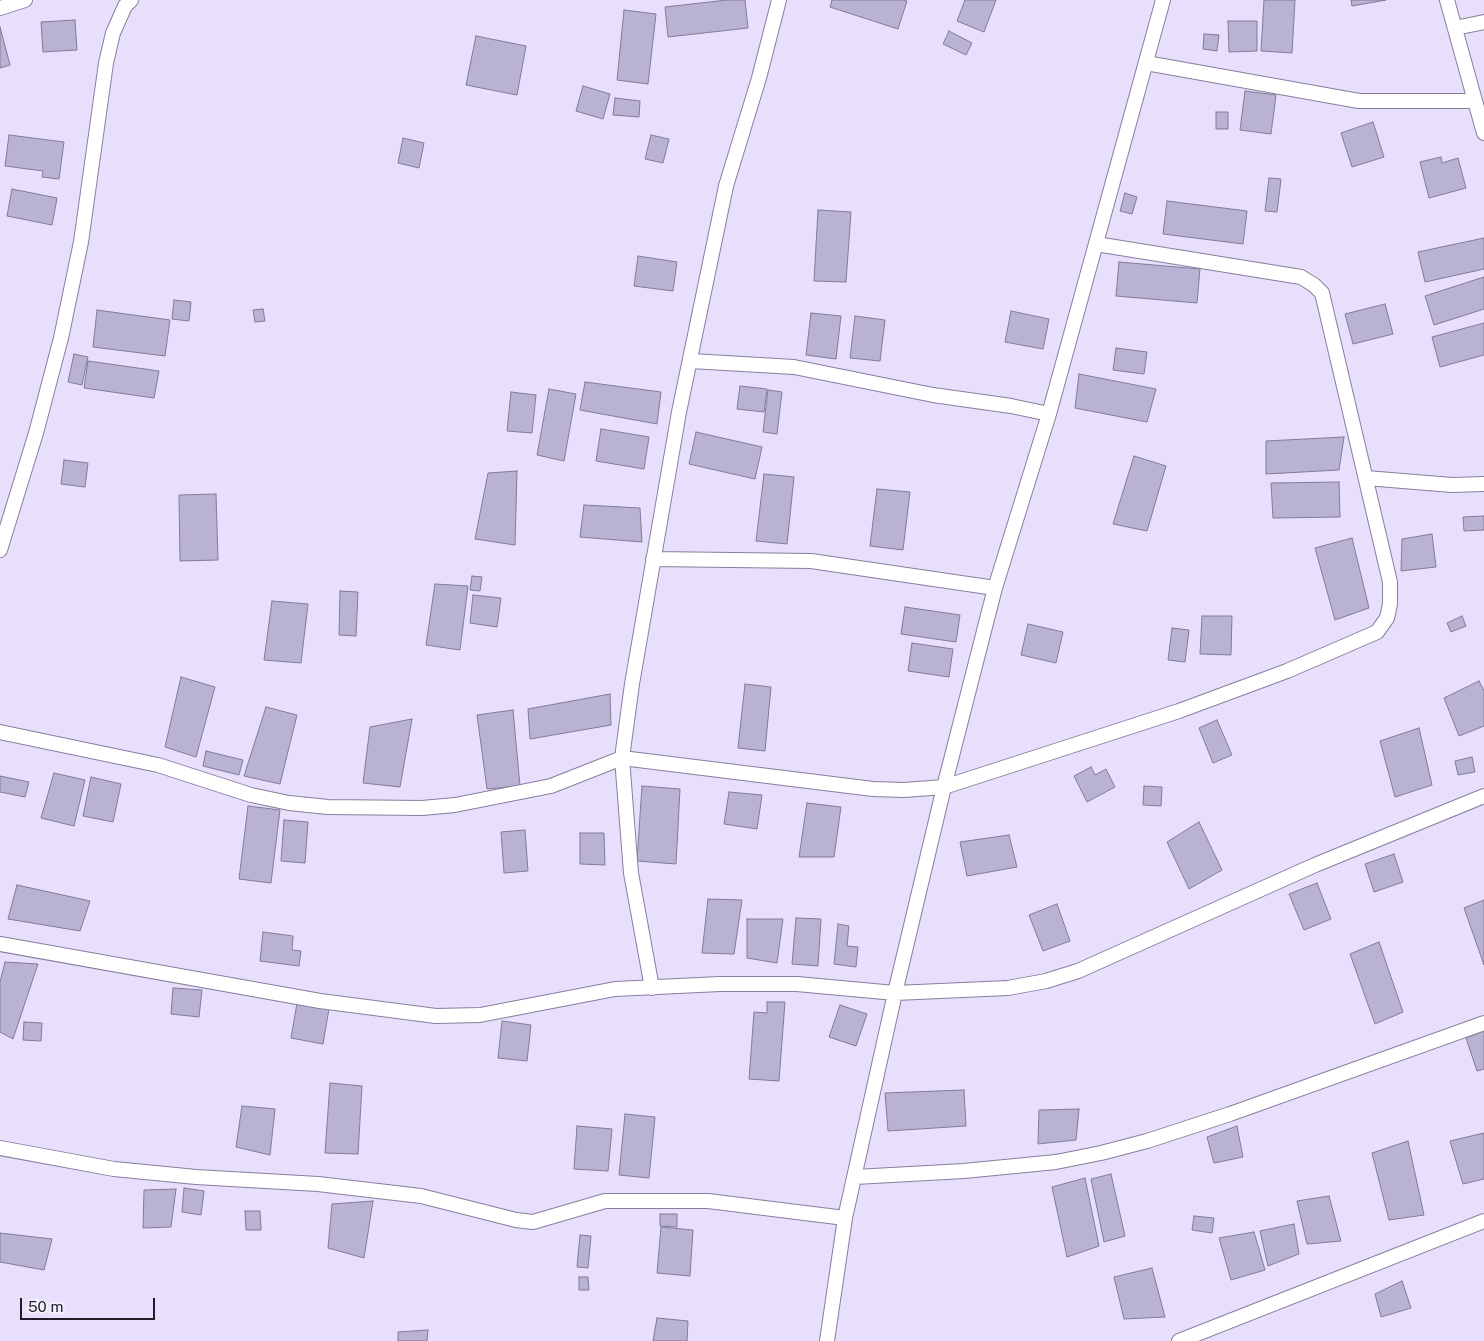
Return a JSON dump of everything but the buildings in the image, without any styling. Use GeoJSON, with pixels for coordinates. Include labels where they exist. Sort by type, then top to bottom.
{"type":"FeatureCollection","features":[{"type":"Feature","properties":{"kind":"street"},"geometry":{"type":"LineString","coordinates":[[0,8],[25,0]]}},
{"type":"Feature","properties":{"kind":"street"},"geometry":{"type":"LineString","coordinates":[[0,550],[36,433],[61,338],[82,242],[106,63],[113,33],[125,6],[131,0]]}},
{"type":"Feature","properties":{"kind":"street"},"geometry":{"type":"LineString","coordinates":[[652,988],[631,873],[622,758],[653,559],[679,412],[726,186],[762,70],[779,0]]}},
{"type":"Feature","properties":{"kind":"street"},"geometry":{"type":"LineString","coordinates":[[827,1341],[845,1218],[895,993],[944,787],[995,588],[1049,414],[1163,0]]}},
{"type":"Feature","properties":{"kind":"street"},"geometry":{"type":"LineString","coordinates":[[1448,0],[1484,134]]}},
{"type":"Feature","properties":{"kind":"street"},"geometry":{"type":"LineString","coordinates":[[1455,28],[1484,22]]}},
{"type":"Feature","properties":{"kind":"street"},"geometry":{"type":"LineString","coordinates":[[1146,63],[1359,101],[1475,102]]}},
{"type":"Feature","properties":{"kind":"street"},"geometry":{"type":"LineString","coordinates":[[0,732],[158,765],[251,795],[289,803],[328,807],[422,808],[455,805],[551,786],[622,758],[888,791],[944,787],[1179,711],[1288,671],[1377,632],[1387,618],[1390,604],[1390,582],[1322,293],[1314,285],[1301,277],[1096,244]]}},
{"type":"Feature","properties":{"kind":"street"},"geometry":{"type":"LineString","coordinates":[[691,361],[794,367],[933,395],[1011,406],[1049,414]]}},
{"type":"Feature","properties":{"kind":"street"},"geometry":{"type":"LineString","coordinates":[[1366,478],[1452,485],[1484,484]]}},
{"type":"Feature","properties":{"kind":"street"},"geometry":{"type":"LineString","coordinates":[[653,559],[811,561],[995,588]]}},
{"type":"Feature","properties":{"kind":"street"},"geometry":{"type":"LineString","coordinates":[[0,944],[320,1001],[436,1016],[480,1015],[616,990],[652,988],[798,984],[895,993],[1008,988],[1046,981],[1078,971],[1315,865],[1484,796]]}},
{"type":"Feature","properties":{"kind":"street"},"geometry":{"type":"LineString","coordinates":[[855,1176],[983,1169],[1056,1162],[1101,1153],[1148,1141],[1230,1114],[1484,1023]]}},
{"type":"Feature","properties":{"kind":"street"},"geometry":{"type":"LineString","coordinates":[[0,1148],[114,1169],[196,1177],[318,1184],[421,1196],[533,1222],[605,1201],[708,1201],[845,1218]]}},
{"type":"Feature","properties":{"kind":"street"},"geometry":{"type":"LineString","coordinates":[[1179,1341],[1484,1221]]}}]}
